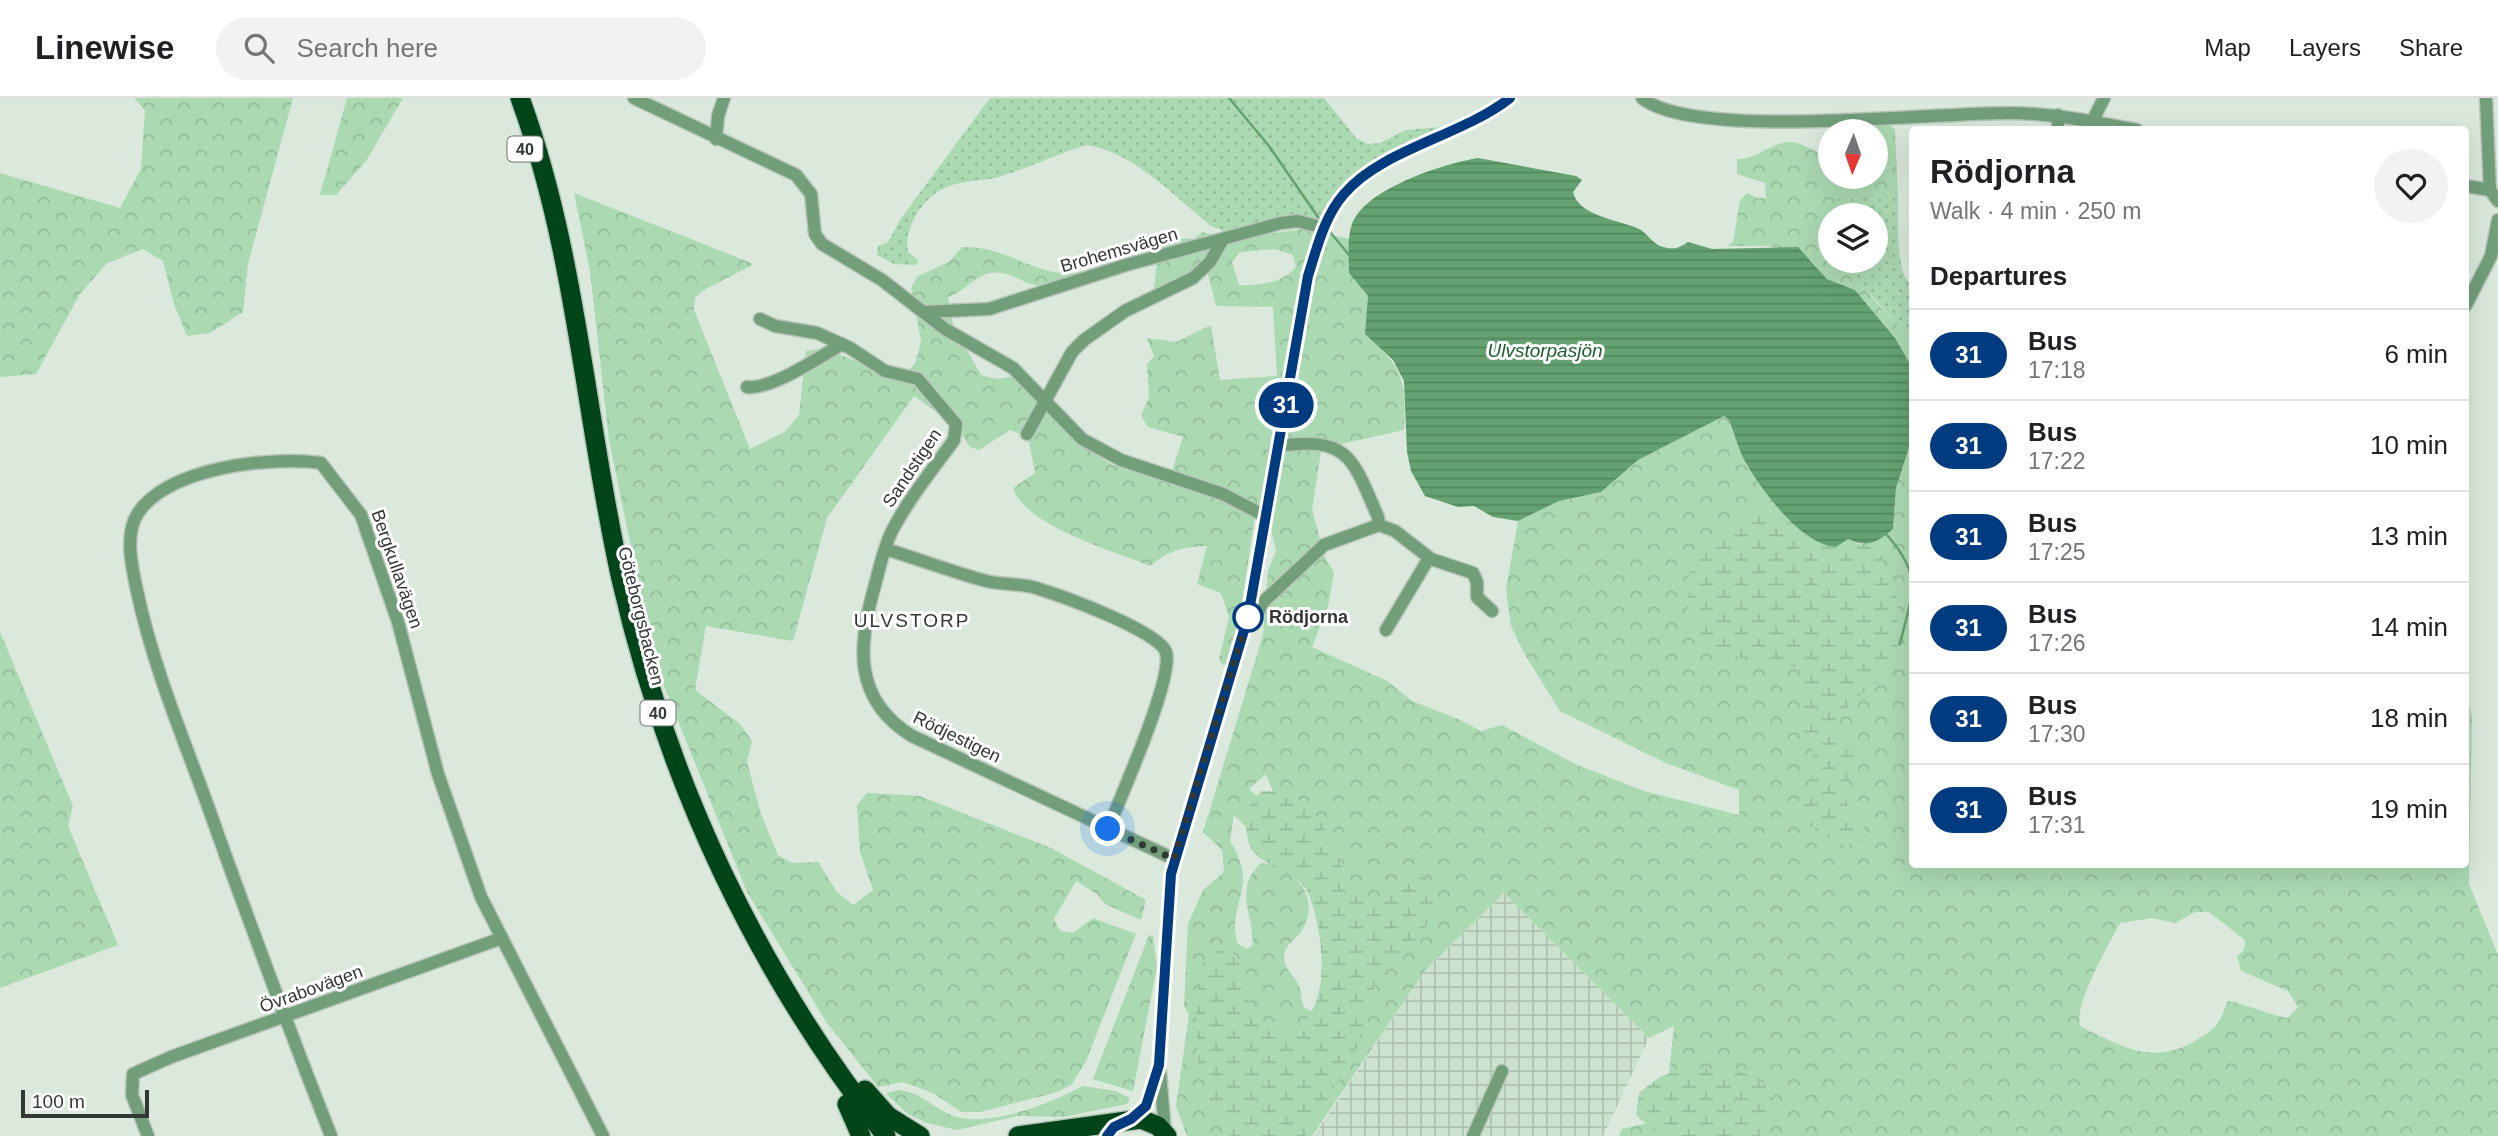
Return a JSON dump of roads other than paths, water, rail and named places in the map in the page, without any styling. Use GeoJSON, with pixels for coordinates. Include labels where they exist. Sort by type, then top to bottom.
{"type":"FeatureCollection","features":[{"type":"Feature","properties":{"kind":"highway","name":"Göteborgsbacken"},"geometry":{"type":"LineString","coordinates":[[508,98],[550,240],[608,576],[621,634],[649,725],[702,856],[746,944],[805,1044],[847,1104]]}},
{"type":"Feature","properties":{"kind":"highway","name":"Göteborgsbacken"},"geometry":{"type":"LineString","coordinates":[[520,98],[562,238],[618,565],[648,682],[677,767],[717,861],[759,944],[814,1032]]}},
{"type":"Feature","properties":{"kind":"highway"},"geometry":{"type":"LineString","coordinates":[[814,1032],[888,1116],[920,1136]]}},
{"type":"Feature","properties":{"kind":"highway","name":"40"},"geometry":{"type":"LineString","coordinates":[[814,1032],[846,1083],[886,1136]]}},
{"type":"Feature","properties":{"kind":"highway"},"geometry":{"type":"LineString","coordinates":[[847,1104],[861,1136]]}},
{"type":"Feature","properties":{"kind":"highway","name":"40"},"geometry":{"type":"LineString","coordinates":[[847,1104],[870,1136]]}},
{"type":"Feature","properties":{"kind":"highway"},"geometry":{"type":"LineString","coordinates":[[1018,1136],[1127,1120],[1150,1121],[1166,1134]]}},
{"type":"Feature","properties":{"kind":"highway"},"geometry":{"type":"LineString","coordinates":[[1107,1136],[1127,1120]]}},
{"type":"Feature","properties":{"kind":"street"},"geometry":{"type":"LineString","coordinates":[[634,98],[796,175],[811,194],[815,234],[821,244],[882,280],[945,329],[1013,368],[1082,439],[1101,451],[1191,481],[1267,517]]}},
{"type":"Feature","properties":{"kind":"street"},"geometry":{"type":"LineString","coordinates":[[716,139],[718,116],[724,98]]}},
{"type":"Feature","properties":{"kind":"street"},"geometry":{"type":"LineString","coordinates":[[1166,1134],[1159,1065],[1174,859],[1250,610],[1308,276],[1324,228],[1345,193],[1363,176],[1391,160],[1469,125],[1510,98]]}},
{"type":"Feature","properties":{"kind":"street"},"geometry":{"type":"LineString","coordinates":[[1642,98],[1663,110],[1686,116],[1740,121],[1972,113],[2058,115],[2114,126]]}},
{"type":"Feature","properties":{"kind":"street"},"geometry":{"type":"LineString","coordinates":[[2092,122],[2104,98]]}},
{"type":"Feature","properties":{"kind":"street"},"geometry":{"type":"LineString","coordinates":[[2469,187],[2494,195],[2486,98]]}},
{"type":"Feature","properties":{"kind":"street"},"geometry":{"type":"LineString","coordinates":[[2058,115],[2058,126]]}},
{"type":"Feature","properties":{"kind":"street","name":"Brohemsvägen"},"geometry":{"type":"LineString","coordinates":[[923,312],[989,309],[1126,265],[1298,220],[1324,228]]}},
{"type":"Feature","properties":{"kind":"street"},"geometry":{"type":"LineString","coordinates":[[2469,299],[2491,256],[2498,220]]}},
{"type":"Feature","properties":{"kind":"street"},"geometry":{"type":"LineString","coordinates":[[1027,434],[1072,352],[1084,340],[1125,311],[1193,278],[1210,262],[1222,240]]}},
{"type":"Feature","properties":{"kind":"street","name":"Sandstigen"},"geometry":{"type":"LineString","coordinates":[[760,319],[817,333],[842,344],[885,371],[918,379],[956,424],[954,440],[904,511],[884,549]]}},
{"type":"Feature","properties":{"kind":"street"},"geometry":{"type":"LineString","coordinates":[[747,387],[756,387],[782,377],[842,344]]}},
{"type":"Feature","properties":{"kind":"street"},"geometry":{"type":"LineString","coordinates":[[1279,446],[1315,442],[1342,451],[1351,459],[1379,525]]}},
{"type":"Feature","properties":{"kind":"street","name":"Bergkullavägen"},"geometry":{"type":"LineString","coordinates":[[331,1136],[169,704],[137,592],[130,546],[137,514],[158,494],[195,476],[252,463],[292,459],[321,463],[361,514],[398,622],[438,774],[481,897],[603,1136]]}},
{"type":"Feature","properties":{"kind":"street"},"geometry":{"type":"LineString","coordinates":[[1250,610],[1258,613],[1263,602],[1324,545],[1379,525],[1395,531],[1429,558],[1473,573],[1478,582],[1477,597],[1492,611]]}},
{"type":"Feature","properties":{"kind":"street"},"geometry":{"type":"LineString","coordinates":[[884,549],[987,581],[1037,588],[1136,628],[1159,642],[1166,653],[1162,681],[1108,829]]}},
{"type":"Feature","properties":{"kind":"street","name":"Rödjestigen"},"geometry":{"type":"LineString","coordinates":[[884,549],[868,608],[861,653],[869,688],[888,718],[912,736],[1174,859]]}},
{"type":"Feature","properties":{"kind":"street"},"geometry":{"type":"LineString","coordinates":[[1386,630],[1429,558]]}},
{"type":"Feature","properties":{"kind":"street","name":"Övrabovägen"},"geometry":{"type":"LineString","coordinates":[[148,1136],[132,1095],[133,1074],[171,1057],[502,938]]}},
{"type":"Feature","properties":{"kind":"street"},"geometry":{"type":"LineString","coordinates":[[1127,1120],[1146,1106],[1159,1065]]}},
{"type":"Feature","properties":{"kind":"street"},"geometry":{"type":"LineString","coordinates":[[1473,1136],[1502,1071]]}},
{"type":"Feature","properties":{"kind":"water","name":"Ulvstorpasjön"},"geometry":{"type":"Polygon","coordinates":[[[1478,158],[1576,176],[1582,180],[1573,192],[1583,207],[1600,216],[1637,228],[1663,247],[1676,248],[1688,242],[1712,249],[1798,247],[1818,269],[1818,273],[1855,290],[1895,338],[1909,362],[1909,447],[1896,488],[1893,529],[1872,543],[1848,539],[1836,547],[1810,537],[1785,516],[1764,490],[1744,460],[1729,420],[1724,416],[1638,460],[1601,492],[1559,501],[1518,521],[1493,517],[1474,506],[1458,507],[1425,496],[1411,471],[1407,452],[1404,381],[1393,360],[1365,334],[1368,296],[1349,273],[1349,235],[1360,211],[1373,199],[1426,172],[1478,158]]]}},
{"type":"Feature","properties":{"kind":"waterway"},"geometry":{"type":"LineString","coordinates":[[1229,98],[1269,146],[1320,220]]}},
{"type":"Feature","properties":{"kind":"waterway"},"geometry":{"type":"LineString","coordinates":[[1330,232],[1349,255]]}},
{"type":"Feature","properties":{"kind":"waterway"},"geometry":{"type":"LineString","coordinates":[[1887,535],[1909,570]]}},
{"type":"Feature","properties":{"kind":"waterway"},"geometry":{"type":"LineString","coordinates":[[1900,644],[1909,606]]}},
{"type":"Feature","properties":{"kind":"place","name":"Rödjorna"},"geometry":{"type":"Point","coordinates":[1248,617]}},
{"type":"Feature","properties":{"kind":"district","name":"ULVSTORP"},"geometry":{"type":"Point","coordinates":[912,620]}}]}
